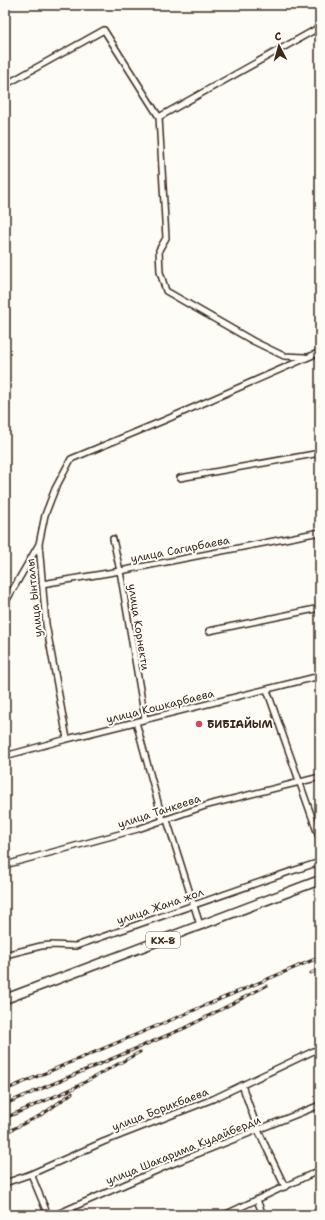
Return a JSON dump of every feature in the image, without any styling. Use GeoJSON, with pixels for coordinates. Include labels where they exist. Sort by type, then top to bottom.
{"type":"FeatureCollection","features":[{"type":"Feature","properties":{"kind":"main road","name":"КХ-8"},"geometry":{"type":"LineString","coordinates":[[5,999],[320,880]]}},
{"type":"Feature","properties":{"kind":"street"},"geometry":{"type":"LineString","coordinates":[[159,117],[320,26]]}},
{"type":"Feature","properties":{"kind":"street"},"geometry":{"type":"LineString","coordinates":[[5,85],[104,30],[159,117],[166,238],[159,250],[160,272],[166,291],[253,341],[284,356],[306,357],[320,352]]}},
{"type":"Feature","properties":{"kind":"street","name":"улица Ынталы"},"geometry":{"type":"LineString","coordinates":[[67,738],[46,624],[39,544],[45,515],[55,489],[71,459],[165,420],[306,357]]}},
{"type":"Feature","properties":{"kind":"street"},"geometry":{"type":"LineString","coordinates":[[180,478],[320,453]]}},
{"type":"Feature","properties":{"kind":"street","name":"улица Сагирбаева"},"geometry":{"type":"LineString","coordinates":[[42,584],[120,571],[320,532]]}},
{"type":"Feature","properties":{"kind":"street","name":"улица Корнекти"},"geometry":{"type":"LineString","coordinates":[[113,539],[120,571],[145,719]]}},
{"type":"Feature","properties":{"kind":"street"},"geometry":{"type":"LineString","coordinates":[[5,603],[39,544]]}},
{"type":"Feature","properties":{"kind":"street"},"geometry":{"type":"LineString","coordinates":[[209,631],[320,608]]}},
{"type":"Feature","properties":{"kind":"street","name":"улица Кошкарбаева"},"geometry":{"type":"LineString","coordinates":[[5,756],[67,738],[320,676]]}},
{"type":"Feature","properties":{"kind":"street"},"geometry":{"type":"LineString","coordinates":[[267,690],[320,840]]}},
{"type":"Feature","properties":{"kind":"street"},"geometry":{"type":"LineString","coordinates":[[136,722],[165,820],[200,925]]}},
{"type":"Feature","properties":{"kind":"street","name":"улица Танкеева"},"geometry":{"type":"LineString","coordinates":[[5,865],[138,829],[208,806],[320,777]]}},
{"type":"Feature","properties":{"kind":"street","name":"улица Жана жол"},"geometry":{"type":"LineString","coordinates":[[5,955],[50,945],[76,946],[320,862]]}},
{"type":"Feature","properties":{"kind":"street","name":"улица Борикбаева"},"geometry":{"type":"LineString","coordinates":[[5,1183],[31,1174],[103,1142],[213,1099],[320,1048]]}},
{"type":"Feature","properties":{"kind":"street"},"geometry":{"type":"LineString","coordinates":[[242,1085],[258,1130],[285,1187]]}},
{"type":"Feature","properties":{"kind":"street","name":"улица Шакарима Кудайберди"},"geometry":{"type":"LineString","coordinates":[[55,1215],[167,1166],[320,1105]]}},
{"type":"Feature","properties":{"kind":"street"},"geometry":{"type":"LineString","coordinates":[[224,1215],[320,1170]]}},
{"type":"Feature","properties":{"kind":"street"},"geometry":{"type":"LineString","coordinates":[[31,1174],[48,1215]]}},
{"type":"Feature","properties":{"kind":"street"},"geometry":{"type":"LineString","coordinates":[[257,1200],[263,1215]]}},
{"type":"Feature","properties":{"kind":"railway"},"geometry":{"type":"LineString","coordinates":[[5,1090],[320,957]]}},
{"type":"Feature","properties":{"kind":"railway"},"geometry":{"type":"LineString","coordinates":[[311,973],[320,969]]}},
{"type":"Feature","properties":{"kind":"railway"},"geometry":{"type":"LineString","coordinates":[[5,1104],[187,1027],[266,986]]}},
{"type":"Feature","properties":{"kind":"railway"},"geometry":{"type":"LineString","coordinates":[[5,1118],[74,1088],[140,1052]]}},
{"type":"Feature","properties":{"kind":"railway"},"geometry":{"type":"LineString","coordinates":[[9,1131],[43,1114],[72,1093]]}},
{"type":"Feature","properties":{"kind":"place","name":"БИБІАЙЫМ"},"geometry":{"type":"Point","coordinates":[199,724]}}]}
